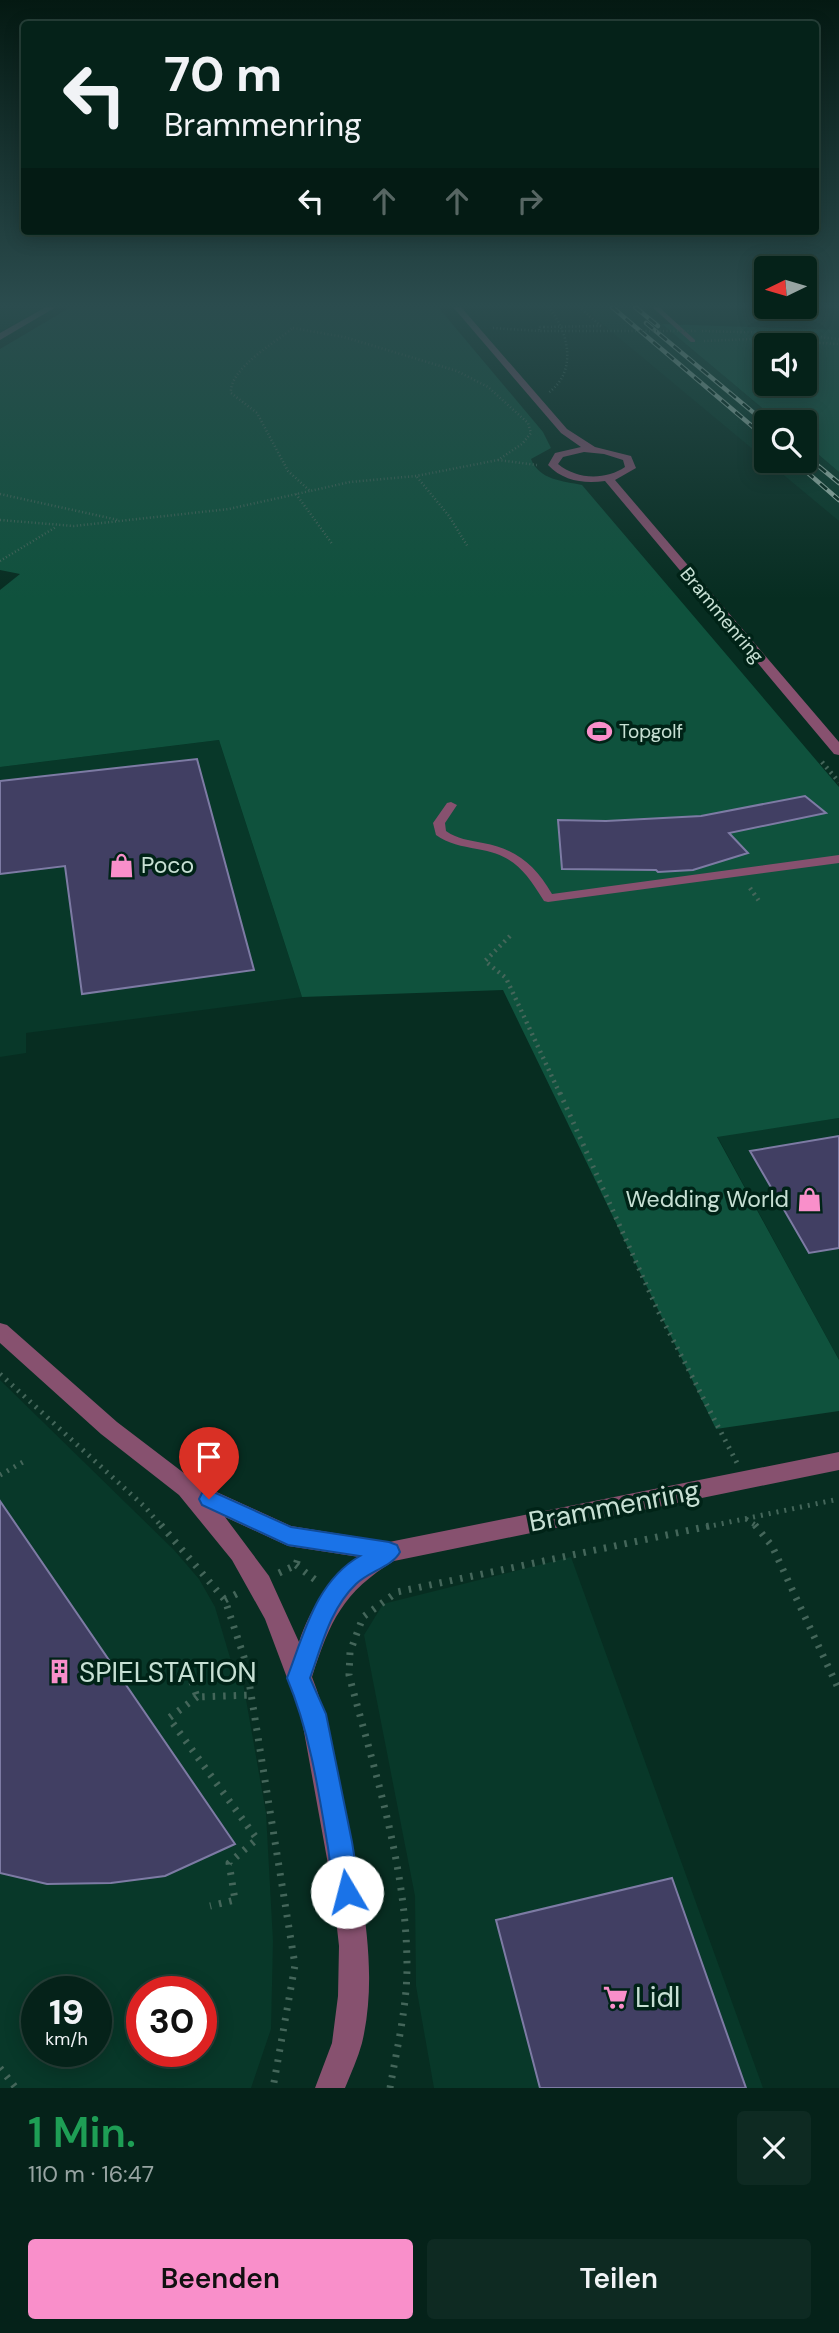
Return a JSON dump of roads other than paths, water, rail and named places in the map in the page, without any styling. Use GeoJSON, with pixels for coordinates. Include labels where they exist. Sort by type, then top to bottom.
{"type":"FeatureCollection","features":[{"type":"Feature","properties":{"kind":"street"},"geometry":{"type":"LineString","coordinates":[[541,404],[564,431],[591,449]]}},
{"type":"Feature","properties":{"kind":"street"},"geometry":{"type":"LineString","coordinates":[[564,431],[572,451]]}},
{"type":"Feature","properties":{"kind":"street"},"geometry":{"type":"LineString","coordinates":[[591,449],[618,454],[631,463],[631,468],[625,473],[607,477],[578,477],[560,471],[553,464],[554,460],[572,451],[591,449]]}},
{"type":"Feature","properties":{"kind":"street","name":"Brammenring"},"geometry":{"type":"LineString","coordinates":[[607,477],[610,484],[839,751]]}},
{"type":"Feature","properties":{"kind":"street","name":"Brammenring"},"geometry":{"type":"LineString","coordinates":[[0,1331],[110,1428],[187,1488],[221,1528],[260,1583],[280,1626],[314,1714],[340,1842],[353,1946],[354,1996],[347,2043],[330,2088]]}},
{"type":"Feature","properties":{"kind":"street","name":"Brammenring"},"geometry":{"type":"LineString","coordinates":[[299,1678],[325,1606],[347,1578],[363,1565],[389,1552],[839,1461]]}},
{"type":"Feature","properties":{"kind":"street","name":"Brammenring"},"geometry":{"type":"LineString","coordinates":[[187,1488],[288,1536],[389,1552]]}},
{"type":"Feature","properties":{"kind":"lane"},"geometry":{"type":"LineString","coordinates":[[451,805],[439,823],[440,832],[447,838],[485,846],[525,862],[548,898],[839,859]]}},
{"type":"Feature","properties":{"kind":"railway"},"geometry":{"type":"LineString","coordinates":[[727,404],[754,428]]}},
{"type":"Feature","properties":{"kind":"railway"},"geometry":{"type":"LineString","coordinates":[[744,404],[754,413]]}},
{"type":"Feature","properties":{"kind":"railway"},"geometry":{"type":"LineString","coordinates":[[817,465],[839,483]]}},
{"type":"Feature","properties":{"kind":"railway"},"geometry":{"type":"LineString","coordinates":[[808,473],[839,500]]}},
{"type":"Feature","properties":{"kind":"place","name":"Topgolf"},"geometry":{"type":"Point","coordinates":[599,731]}},
{"type":"Feature","properties":{"kind":"place","name":"Poco"},"geometry":{"type":"Point","coordinates":[121,865]}},
{"type":"Feature","properties":{"kind":"place","name":"Wedding World"},"geometry":{"type":"Point","coordinates":[809,1199]}},
{"type":"Feature","properties":{"kind":"place","name":"SPIELSTATION"},"geometry":{"type":"Point","coordinates":[59,1672]}},
{"type":"Feature","properties":{"kind":"place","name":"Lidl"},"geometry":{"type":"Point","coordinates":[615,1997]}}]}
